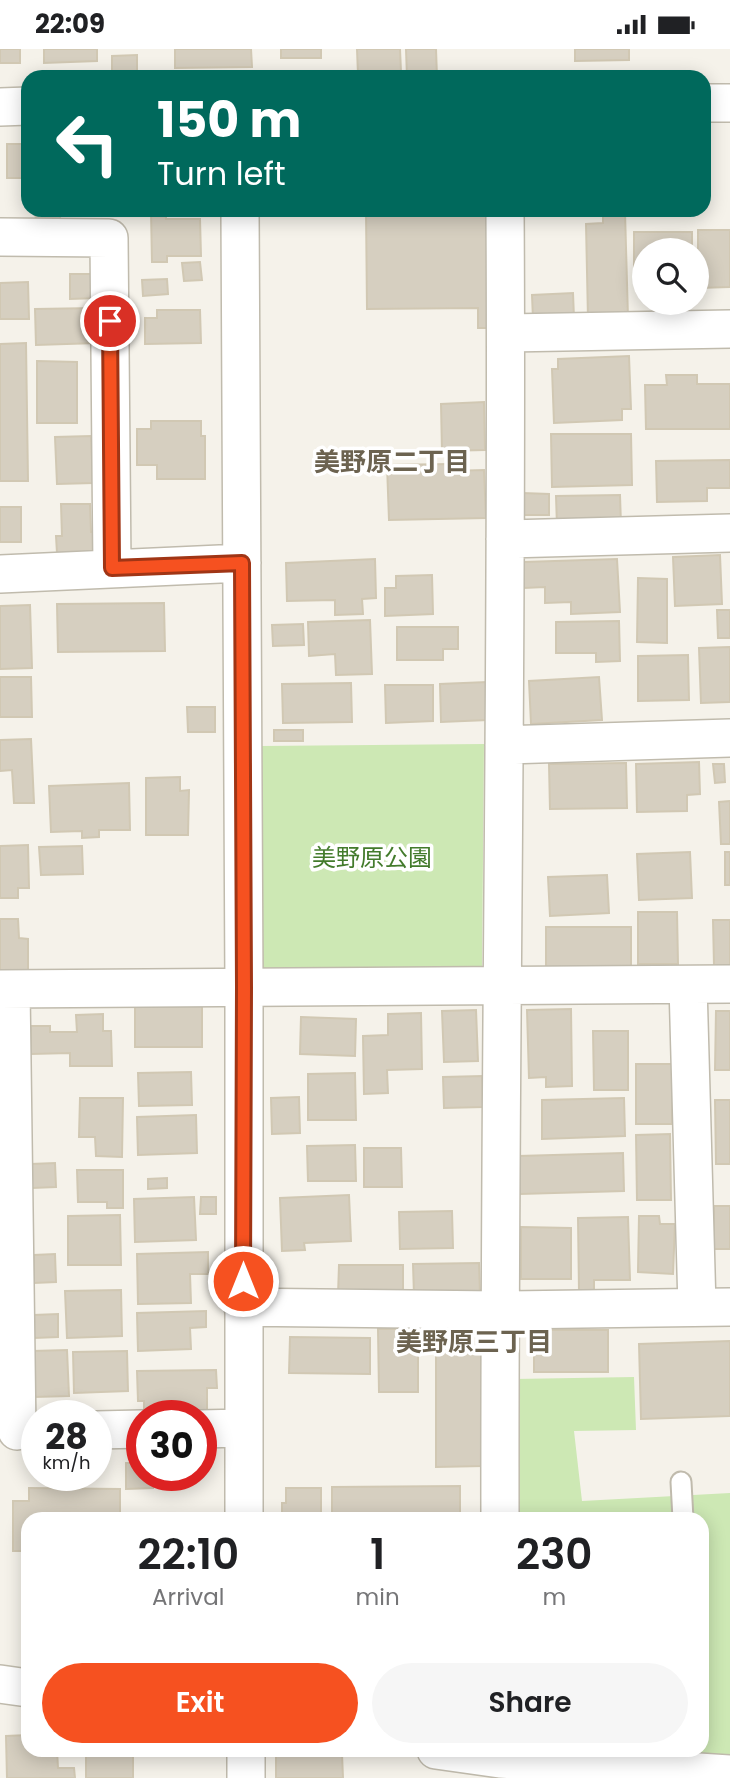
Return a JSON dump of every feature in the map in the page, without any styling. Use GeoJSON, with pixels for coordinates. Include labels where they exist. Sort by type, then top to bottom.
{"type":"FeatureCollection","features":[{"type":"Feature","properties":{"kind":"street"},"geometry":{"type":"LineString","coordinates":[[711,103],[730,103]]}},
{"type":"Feature","properties":{"kind":"street"},"geometry":{"type":"LineString","coordinates":[[0,107],[21,106]]}},
{"type":"Feature","properties":{"kind":"street"},"geometry":{"type":"LineString","coordinates":[[240,217],[244,1512]]}},
{"type":"Feature","properties":{"kind":"street"},"geometry":{"type":"LineString","coordinates":[[500,1512],[505,217]]}},
{"type":"Feature","properties":{"kind":"street"},"geometry":{"type":"LineString","coordinates":[[0,237],[109,238],[112,568]]}},
{"type":"Feature","properties":{"kind":"street"},"geometry":{"type":"LineString","coordinates":[[506,333],[730,330]]}},
{"type":"Feature","properties":{"kind":"street"},"geometry":{"type":"LineString","coordinates":[[505,540],[730,533]]}},
{"type":"Feature","properties":{"kind":"street"},"geometry":{"type":"LineString","coordinates":[[0,574],[242,563]]}},
{"type":"Feature","properties":{"kind":"street"},"geometry":{"type":"LineString","coordinates":[[504,745],[730,738]]}},
{"type":"Feature","properties":{"kind":"street"},"geometry":{"type":"LineString","coordinates":[[18,1431],[5,989],[730,984]]}},
{"type":"Feature","properties":{"kind":"street"},"geometry":{"type":"LineString","coordinates":[[243,1307],[499,1310],[714,1307],[688,985]]}},
{"type":"Feature","properties":{"kind":"street"},"geometry":{"type":"LineString","coordinates":[[217,1429],[243,1428]]}},
{"type":"Feature","properties":{"kind":"street"},"geometry":{"type":"LineString","coordinates":[[0,1684],[21,1687]]}},
{"type":"Feature","properties":{"kind":"street"},"geometry":{"type":"LineString","coordinates":[[246,1757],[246,1778]]}},
{"type":"Feature","properties":{"kind":"street"},"geometry":{"type":"LineString","coordinates":[[557,1757],[709,1765]]}},
{"type":"Feature","properties":{"kind":"lane"},"geometry":{"type":"LineString","coordinates":[[681,1482],[683,1512]]}},
{"type":"Feature","properties":{"kind":"green space","name":"美野原公園"},"geometry":{"type":"Polygon","coordinates":[[[484,744],[482,968],[263,968],[261,746],[484,744]]]}},
{"type":"Feature","properties":{"kind":"green space"},"geometry":{"type":"Polygon","coordinates":[[[634,1377],[636,1430],[574,1431],[582,1501],[730,1493],[730,1756],[709,1755],[709,1512],[516,1512],[514,1379],[634,1377]]]}},
{"type":"Feature","properties":{"kind":"building"},"geometry":{"type":"Polygon","coordinates":[[[0,49],[20,49],[20,63],[0,63],[0,49]]]}},
{"type":"Feature","properties":{"kind":"building"},"geometry":{"type":"Polygon","coordinates":[[[44,49],[97,49],[97,61],[44,63],[44,49]]]}},
{"type":"Feature","properties":{"kind":"building"},"geometry":{"type":"Polygon","coordinates":[[[175,49],[251,49],[252,67],[175,68],[175,49]]]}},
{"type":"Feature","properties":{"kind":"building"},"geometry":{"type":"Polygon","coordinates":[[[281,49],[321,49],[321,58],[281,58],[281,49]]]}},
{"type":"Feature","properties":{"kind":"building"},"geometry":{"type":"Polygon","coordinates":[[[357,49],[400,49],[401,70],[358,70],[357,49]]]}},
{"type":"Feature","properties":{"kind":"building"},"geometry":{"type":"Polygon","coordinates":[[[406,49],[436,49],[437,70],[407,70],[406,49]]]}},
{"type":"Feature","properties":{"kind":"building"},"geometry":{"type":"Polygon","coordinates":[[[575,49],[629,49],[629,60],[575,61],[575,49]]]}},
{"type":"Feature","properties":{"kind":"building"},"geometry":{"type":"Polygon","coordinates":[[[137,55],[137,70],[112,70],[112,56],[137,55]]]}},
{"type":"Feature","properties":{"kind":"building"},"geometry":{"type":"Polygon","coordinates":[[[7,144],[21,144],[21,178],[7,178],[7,144]]]}},
{"type":"Feature","properties":{"kind":"building"},"geometry":{"type":"Polygon","coordinates":[[[36,217],[60,217],[60,219],[36,220],[36,217]]]}},
{"type":"Feature","properties":{"kind":"building"},"geometry":{"type":"Polygon","coordinates":[[[151,217],[200,219],[201,256],[167,256],[167,262],[152,262],[151,217]]]}},
{"type":"Feature","properties":{"kind":"building"},"geometry":{"type":"Polygon","coordinates":[[[366,217],[488,217],[489,328],[478,328],[478,308],[367,309],[366,217]]]}},
{"type":"Feature","properties":{"kind":"building"},"geometry":{"type":"Polygon","coordinates":[[[603,217],[625,217],[628,318],[588,319],[586,224],[603,223],[603,217]]]}},
{"type":"Feature","properties":{"kind":"building"},"geometry":{"type":"Polygon","coordinates":[[[698,230],[730,230],[730,287],[709,288],[709,238],[698,238],[698,230]]]}},
{"type":"Feature","properties":{"kind":"building"},"geometry":{"type":"Polygon","coordinates":[[[634,232],[692,232],[692,238],[634,238],[634,232]]]}},
{"type":"Feature","properties":{"kind":"building"},"geometry":{"type":"Polygon","coordinates":[[[200,262],[202,280],[184,281],[182,263],[200,262]]]}},
{"type":"Feature","properties":{"kind":"building"},"geometry":{"type":"Polygon","coordinates":[[[70,274],[97,274],[98,298],[70,299],[70,274]]]}},
{"type":"Feature","properties":{"kind":"building"},"geometry":{"type":"Polygon","coordinates":[[[167,279],[168,294],[143,296],[142,280],[167,279]]]}},
{"type":"Feature","properties":{"kind":"building"},"geometry":{"type":"Polygon","coordinates":[[[28,282],[29,319],[0,319],[0,283],[28,282]]]}},
{"type":"Feature","properties":{"kind":"building"},"geometry":{"type":"Polygon","coordinates":[[[573,293],[574,318],[533,319],[532,295],[573,293]]]}},
{"type":"Feature","properties":{"kind":"building"},"geometry":{"type":"Polygon","coordinates":[[[96,308],[97,343],[36,345],[35,309],[96,308]]]}},
{"type":"Feature","properties":{"kind":"building"},"geometry":{"type":"Polygon","coordinates":[[[157,310],[200,310],[201,343],[145,344],[145,318],[157,318],[157,310]]]}},
{"type":"Feature","properties":{"kind":"building"},"geometry":{"type":"Polygon","coordinates":[[[26,343],[28,481],[0,481],[0,344],[26,343]]]}},
{"type":"Feature","properties":{"kind":"building"},"geometry":{"type":"Polygon","coordinates":[[[629,356],[631,409],[622,409],[622,420],[554,423],[552,369],[558,369],[558,359],[629,356]]]}},
{"type":"Feature","properties":{"kind":"building"},"geometry":{"type":"Polygon","coordinates":[[[37,361],[77,362],[77,423],[37,423],[37,361]]]}},
{"type":"Feature","properties":{"kind":"building"},"geometry":{"type":"Polygon","coordinates":[[[666,375],[697,375],[697,384],[730,384],[730,429],[646,429],[645,385],[667,385],[666,375]]]}},
{"type":"Feature","properties":{"kind":"building"},"geometry":{"type":"Polygon","coordinates":[[[484,402],[485,450],[442,451],[441,404],[484,402]]]}},
{"type":"Feature","properties":{"kind":"building"},"geometry":{"type":"Polygon","coordinates":[[[151,421],[201,421],[201,436],[205,436],[205,479],[157,479],[157,465],[137,465],[137,429],[151,429],[151,421]]]}},
{"type":"Feature","properties":{"kind":"building"},"geometry":{"type":"Polygon","coordinates":[[[551,434],[631,434],[632,485],[552,487],[551,434]]]}},
{"type":"Feature","properties":{"kind":"building"},"geometry":{"type":"Polygon","coordinates":[[[91,436],[93,483],[57,484],[55,437],[91,436]]]}},
{"type":"Feature","properties":{"kind":"building"},"geometry":{"type":"Polygon","coordinates":[[[730,460],[730,488],[707,488],[707,501],[657,502],[656,461],[730,460]]]}},
{"type":"Feature","properties":{"kind":"building"},"geometry":{"type":"Polygon","coordinates":[[[449,464],[449,471],[484,470],[486,518],[389,520],[387,465],[449,464]]]}},
{"type":"Feature","properties":{"kind":"building"},"geometry":{"type":"Polygon","coordinates":[[[522,493],[549,494],[549,515],[523,515],[522,493]]]}},
{"type":"Feature","properties":{"kind":"building"},"geometry":{"type":"Polygon","coordinates":[[[620,495],[621,525],[557,526],[556,496],[620,495]]]}},
{"type":"Feature","properties":{"kind":"building"},"geometry":{"type":"Polygon","coordinates":[[[61,504],[90,504],[91,532],[98,532],[99,552],[57,553],[56,536],[62,536],[61,504]]]}},
{"type":"Feature","properties":{"kind":"building"},"geometry":{"type":"Polygon","coordinates":[[[0,507],[21,507],[21,542],[0,542],[0,507]]]}},
{"type":"Feature","properties":{"kind":"building"},"geometry":{"type":"Polygon","coordinates":[[[720,555],[722,604],[675,606],[673,557],[720,555]]]}},
{"type":"Feature","properties":{"kind":"building"},"geometry":{"type":"Polygon","coordinates":[[[375,559],[376,598],[362,599],[363,614],[335,615],[335,600],[287,601],[286,563],[375,559]]]}},
{"type":"Feature","properties":{"kind":"building"},"geometry":{"type":"Polygon","coordinates":[[[617,559],[620,612],[571,614],[571,602],[545,603],[545,587],[524,588],[524,562],[617,559]]]}},
{"type":"Feature","properties":{"kind":"building"},"geometry":{"type":"Polygon","coordinates":[[[432,575],[433,614],[385,616],[385,588],[396,588],[396,576],[432,575]]]}},
{"type":"Feature","properties":{"kind":"building"},"geometry":{"type":"Polygon","coordinates":[[[638,578],[667,579],[667,643],[637,642],[638,578]]]}},
{"type":"Feature","properties":{"kind":"building"},"geometry":{"type":"Polygon","coordinates":[[[164,603],[165,651],[58,652],[57,604],[164,603]]]}},
{"type":"Feature","properties":{"kind":"building"},"geometry":{"type":"Polygon","coordinates":[[[30,605],[32,668],[0,669],[0,606],[30,605]]]}},
{"type":"Feature","properties":{"kind":"building"},"geometry":{"type":"Polygon","coordinates":[[[717,610],[730,610],[730,638],[718,638],[717,610]]]}},
{"type":"Feature","properties":{"kind":"building"},"geometry":{"type":"Polygon","coordinates":[[[370,620],[372,674],[336,675],[335,654],[309,656],[308,622],[370,620]]]}},
{"type":"Feature","properties":{"kind":"building"},"geometry":{"type":"Polygon","coordinates":[[[619,621],[620,661],[596,662],[596,653],[556,653],[556,622],[619,621]]]}},
{"type":"Feature","properties":{"kind":"building"},"geometry":{"type":"Polygon","coordinates":[[[303,624],[304,645],[273,646],[272,625],[303,624]]]}},
{"type":"Feature","properties":{"kind":"building"},"geometry":{"type":"Polygon","coordinates":[[[397,627],[458,627],[458,649],[443,649],[443,660],[397,660],[397,627]]]}},
{"type":"Feature","properties":{"kind":"building"},"geometry":{"type":"Polygon","coordinates":[[[730,647],[730,702],[701,703],[699,648],[730,647]]]}},
{"type":"Feature","properties":{"kind":"building"},"geometry":{"type":"Polygon","coordinates":[[[688,655],[689,700],[638,701],[638,656],[688,655]]]}},
{"type":"Feature","properties":{"kind":"building"},"geometry":{"type":"Polygon","coordinates":[[[0,677],[31,677],[32,717],[0,717],[0,677]]]}},
{"type":"Feature","properties":{"kind":"building"},"geometry":{"type":"Polygon","coordinates":[[[599,677],[602,720],[531,724],[529,681],[599,677]]]}},
{"type":"Feature","properties":{"kind":"building"},"geometry":{"type":"Polygon","coordinates":[[[487,682],[488,720],[441,722],[440,684],[487,682]]]}},
{"type":"Feature","properties":{"kind":"building"},"geometry":{"type":"Polygon","coordinates":[[[351,683],[352,722],[283,723],[282,684],[351,683]]]}},
{"type":"Feature","properties":{"kind":"building"},"geometry":{"type":"Polygon","coordinates":[[[385,685],[433,685],[433,721],[386,723],[385,685]]]}},
{"type":"Feature","properties":{"kind":"building"},"geometry":{"type":"Polygon","coordinates":[[[187,707],[215,707],[215,732],[188,732],[187,707]]]}},
{"type":"Feature","properties":{"kind":"building"},"geometry":{"type":"Polygon","coordinates":[[[274,730],[303,730],[303,741],[274,741],[274,730]]]}},
{"type":"Feature","properties":{"kind":"building"},"geometry":{"type":"Polygon","coordinates":[[[31,739],[34,803],[14,803],[12,770],[0,771],[0,740],[31,739]]]}},
{"type":"Feature","properties":{"kind":"building"},"geometry":{"type":"Polygon","coordinates":[[[699,762],[700,794],[687,795],[687,811],[637,812],[636,764],[699,762]]]}},
{"type":"Feature","properties":{"kind":"building"},"geometry":{"type":"Polygon","coordinates":[[[626,763],[627,808],[550,809],[549,764],[626,763]]]}},
{"type":"Feature","properties":{"kind":"building"},"geometry":{"type":"Polygon","coordinates":[[[713,764],[724,764],[725,782],[715,783],[713,764]]]}},
{"type":"Feature","properties":{"kind":"building"},"geometry":{"type":"Polygon","coordinates":[[[180,777],[180,791],[189,790],[188,835],[146,835],[146,778],[180,777]]]}},
{"type":"Feature","properties":{"kind":"building"},"geometry":{"type":"Polygon","coordinates":[[[129,783],[130,830],[99,830],[99,837],[82,838],[82,831],[51,832],[49,786],[129,783]]]}},
{"type":"Feature","properties":{"kind":"building"},"geometry":{"type":"Polygon","coordinates":[[[730,801],[730,844],[721,844],[719,802],[730,801]]]}},
{"type":"Feature","properties":{"kind":"building"},"geometry":{"type":"Polygon","coordinates":[[[28,845],[29,888],[18,888],[18,898],[0,898],[0,846],[28,845]]]}},
{"type":"Feature","properties":{"kind":"building"},"geometry":{"type":"Polygon","coordinates":[[[82,846],[83,874],[41,875],[39,847],[82,846]]]}},
{"type":"Feature","properties":{"kind":"building"},"geometry":{"type":"Polygon","coordinates":[[[690,852],[692,898],[639,900],[637,854],[690,852]]]}},
{"type":"Feature","properties":{"kind":"building"},"geometry":{"type":"Polygon","coordinates":[[[725,852],[730,852],[730,885],[725,885],[725,852]]]}},
{"type":"Feature","properties":{"kind":"building"},"geometry":{"type":"Polygon","coordinates":[[[607,875],[609,913],[550,916],[548,877],[607,875]]]}},
{"type":"Feature","properties":{"kind":"building"},"geometry":{"type":"Polygon","coordinates":[[[638,912],[677,912],[678,964],[638,964],[638,912]]]}},
{"type":"Feature","properties":{"kind":"building"},"geometry":{"type":"Polygon","coordinates":[[[0,919],[18,919],[19,938],[28,939],[28,976],[0,976],[0,919]]]}},
{"type":"Feature","properties":{"kind":"building"},"geometry":{"type":"Polygon","coordinates":[[[713,920],[730,920],[730,965],[714,965],[713,920]]]}},
{"type":"Feature","properties":{"kind":"building"},"geometry":{"type":"Polygon","coordinates":[[[546,927],[631,927],[631,970],[546,971],[546,927]]]}},
{"type":"Feature","properties":{"kind":"building"},"geometry":{"type":"Polygon","coordinates":[[[202,1006],[202,1047],[135,1047],[135,1007],[202,1006]]]}},
{"type":"Feature","properties":{"kind":"building"},"geometry":{"type":"Polygon","coordinates":[[[571,1009],[572,1086],[546,1087],[546,1077],[529,1078],[527,1010],[571,1009]]]}},
{"type":"Feature","properties":{"kind":"building"},"geometry":{"type":"Polygon","coordinates":[[[476,1010],[478,1061],[444,1062],[442,1011],[476,1010]]]}},
{"type":"Feature","properties":{"kind":"building"},"geometry":{"type":"Polygon","coordinates":[[[716,1011],[730,1011],[730,1070],[715,1070],[716,1011]]]}},
{"type":"Feature","properties":{"kind":"building"},"geometry":{"type":"Polygon","coordinates":[[[421,1013],[422,1069],[387,1070],[388,1093],[364,1094],[363,1036],[388,1035],[388,1014],[421,1013]]]}},
{"type":"Feature","properties":{"kind":"building"},"geometry":{"type":"Polygon","coordinates":[[[103,1014],[103,1031],[111,1031],[112,1066],[70,1066],[70,1053],[31,1054],[31,1026],[50,1026],[50,1032],[77,1032],[76,1015],[103,1014]]]}},
{"type":"Feature","properties":{"kind":"building"},"geometry":{"type":"Polygon","coordinates":[[[301,1017],[356,1019],[355,1056],[300,1054],[301,1017]]]}},
{"type":"Feature","properties":{"kind":"building"},"geometry":{"type":"Polygon","coordinates":[[[593,1031],[628,1031],[628,1090],[594,1090],[593,1031]]]}},
{"type":"Feature","properties":{"kind":"building"},"geometry":{"type":"Polygon","coordinates":[[[636,1064],[672,1064],[672,1124],[636,1124],[636,1064]]]}},
{"type":"Feature","properties":{"kind":"building"},"geometry":{"type":"Polygon","coordinates":[[[191,1072],[192,1105],[139,1106],[138,1073],[191,1072]]]}},
{"type":"Feature","properties":{"kind":"building"},"geometry":{"type":"Polygon","coordinates":[[[355,1073],[356,1120],[308,1120],[308,1074],[355,1073]]]}},
{"type":"Feature","properties":{"kind":"building"},"geometry":{"type":"Polygon","coordinates":[[[482,1076],[483,1107],[444,1108],[443,1077],[482,1076]]]}},
{"type":"Feature","properties":{"kind":"building"},"geometry":{"type":"Polygon","coordinates":[[[299,1097],[300,1133],[272,1134],[271,1098],[299,1097]]]}},
{"type":"Feature","properties":{"kind":"building"},"geometry":{"type":"Polygon","coordinates":[[[80,1098],[123,1098],[122,1157],[96,1156],[95,1137],[79,1137],[80,1098]]]}},
{"type":"Feature","properties":{"kind":"building"},"geometry":{"type":"Polygon","coordinates":[[[624,1098],[625,1136],[542,1139],[542,1100],[624,1098]]]}},
{"type":"Feature","properties":{"kind":"building"},"geometry":{"type":"Polygon","coordinates":[[[715,1100],[730,1100],[730,1164],[716,1164],[715,1100]]]}},
{"type":"Feature","properties":{"kind":"building"},"geometry":{"type":"Polygon","coordinates":[[[196,1115],[197,1153],[138,1155],[137,1117],[196,1115]]]}},
{"type":"Feature","properties":{"kind":"building"},"geometry":{"type":"Polygon","coordinates":[[[670,1134],[671,1200],[637,1200],[636,1135],[670,1134]]]}},
{"type":"Feature","properties":{"kind":"building"},"geometry":{"type":"Polygon","coordinates":[[[355,1145],[356,1181],[308,1181],[307,1146],[355,1145]]]}},
{"type":"Feature","properties":{"kind":"building"},"geometry":{"type":"Polygon","coordinates":[[[364,1148],[401,1148],[402,1187],[364,1187],[364,1148]]]}},
{"type":"Feature","properties":{"kind":"building"},"geometry":{"type":"Polygon","coordinates":[[[623,1153],[624,1191],[520,1194],[519,1156],[623,1153]]]}},
{"type":"Feature","properties":{"kind":"building"},"geometry":{"type":"Polygon","coordinates":[[[55,1163],[56,1187],[32,1188],[31,1164],[55,1163]]]}},
{"type":"Feature","properties":{"kind":"building"},"geometry":{"type":"Polygon","coordinates":[[[77,1170],[123,1170],[123,1208],[107,1208],[107,1202],[78,1202],[77,1170]]]}},
{"type":"Feature","properties":{"kind":"building"},"geometry":{"type":"Polygon","coordinates":[[[167,1178],[167,1188],[148,1189],[148,1179],[167,1178]]]}},
{"type":"Feature","properties":{"kind":"building"},"geometry":{"type":"Polygon","coordinates":[[[349,1195],[351,1241],[304,1243],[305,1250],[282,1251],[280,1198],[349,1195]]]}},
{"type":"Feature","properties":{"kind":"building"},"geometry":{"type":"Polygon","coordinates":[[[194,1197],[196,1240],[135,1242],[134,1199],[194,1197]]]}},
{"type":"Feature","properties":{"kind":"building"},"geometry":{"type":"Polygon","coordinates":[[[201,1197],[216,1197],[216,1214],[200,1214],[201,1197]]]}},
{"type":"Feature","properties":{"kind":"building"},"geometry":{"type":"Polygon","coordinates":[[[714,1206],[730,1206],[730,1249],[714,1249],[714,1206]]]}},
{"type":"Feature","properties":{"kind":"building"},"geometry":{"type":"Polygon","coordinates":[[[452,1211],[453,1248],[400,1249],[399,1212],[452,1211]]]}},
{"type":"Feature","properties":{"kind":"building"},"geometry":{"type":"Polygon","coordinates":[[[120,1215],[121,1265],[68,1265],[68,1216],[120,1215]]]}},
{"type":"Feature","properties":{"kind":"building"},"geometry":{"type":"Polygon","coordinates":[[[639,1216],[659,1216],[660,1224],[675,1224],[673,1274],[638,1272],[639,1216]]]}},
{"type":"Feature","properties":{"kind":"building"},"geometry":{"type":"Polygon","coordinates":[[[628,1217],[630,1280],[594,1280],[594,1291],[579,1291],[578,1218],[628,1217]]]}},
{"type":"Feature","properties":{"kind":"building"},"geometry":{"type":"Polygon","coordinates":[[[521,1227],[571,1228],[571,1279],[521,1279],[521,1227]]]}},
{"type":"Feature","properties":{"kind":"building"},"geometry":{"type":"Polygon","coordinates":[[[208,1252],[208,1274],[190,1274],[191,1303],[138,1304],[137,1254],[208,1252]]]}},
{"type":"Feature","properties":{"kind":"building"},"geometry":{"type":"Polygon","coordinates":[[[55,1254],[56,1282],[34,1283],[34,1255],[55,1254]]]}},
{"type":"Feature","properties":{"kind":"building"},"geometry":{"type":"Polygon","coordinates":[[[479,1263],[480,1294],[414,1295],[413,1264],[479,1263]]]}},
{"type":"Feature","properties":{"kind":"building"},"geometry":{"type":"Polygon","coordinates":[[[339,1265],[403,1265],[403,1295],[338,1295],[339,1265]]]}},
{"type":"Feature","properties":{"kind":"building"},"geometry":{"type":"Polygon","coordinates":[[[121,1290],[122,1336],[67,1338],[65,1291],[121,1290]]]}},
{"type":"Feature","properties":{"kind":"building"},"geometry":{"type":"Polygon","coordinates":[[[206,1311],[206,1327],[190,1328],[191,1349],[138,1351],[137,1313],[206,1311]]]}},
{"type":"Feature","properties":{"kind":"building"},"geometry":{"type":"Polygon","coordinates":[[[58,1314],[58,1337],[34,1338],[34,1315],[58,1314]]]}},
{"type":"Feature","properties":{"kind":"building"},"geometry":{"type":"Polygon","coordinates":[[[378,1329],[405,1329],[405,1338],[418,1338],[418,1392],[379,1392],[378,1329]]]}},
{"type":"Feature","properties":{"kind":"building"},"geometry":{"type":"Polygon","coordinates":[[[534,1330],[608,1330],[608,1372],[534,1372],[534,1330]]]}},
{"type":"Feature","properties":{"kind":"building"},"geometry":{"type":"Polygon","coordinates":[[[290,1337],[370,1338],[370,1374],[289,1373],[290,1337]]]}},
{"type":"Feature","properties":{"kind":"building"},"geometry":{"type":"Polygon","coordinates":[[[436,1340],[465,1340],[464,1349],[481,1349],[483,1466],[436,1467],[436,1340]]]}},
{"type":"Feature","properties":{"kind":"building"},"geometry":{"type":"Polygon","coordinates":[[[730,1341],[730,1416],[641,1419],[639,1344],[730,1341]]]}},
{"type":"Feature","properties":{"kind":"building"},"geometry":{"type":"Polygon","coordinates":[[[67,1350],[69,1396],[34,1397],[33,1351],[67,1350]]]}},
{"type":"Feature","properties":{"kind":"building"},"geometry":{"type":"Polygon","coordinates":[[[127,1351],[128,1391],[74,1393],[73,1352],[127,1351]]]}},
{"type":"Feature","properties":{"kind":"building"},"geometry":{"type":"Polygon","coordinates":[[[216,1370],[217,1388],[207,1388],[207,1400],[138,1400],[137,1371],[216,1370]]]}},
{"type":"Feature","properties":{"kind":"building"},"geometry":{"type":"Polygon","coordinates":[[[460,1486],[460,1512],[332,1512],[332,1487],[460,1486]]]}},
{"type":"Feature","properties":{"kind":"building"},"geometry":{"type":"Polygon","coordinates":[[[286,1488],[321,1488],[321,1512],[282,1512],[282,1503],[286,1503],[286,1488]]]}},
{"type":"Feature","properties":{"kind":"building"},"geometry":{"type":"Polygon","coordinates":[[[120,1489],[120,1512],[21,1512],[21,1551],[13,1551],[13,1501],[29,1501],[29,1491],[120,1489]]]}},
{"type":"Feature","properties":{"kind":"building"},"geometry":{"type":"Polygon","coordinates":[[[21,1735],[21,1757],[57,1757],[58,1768],[74,1768],[75,1778],[7,1778],[6,1736],[21,1735]]]}},
{"type":"Feature","properties":{"kind":"building"},"geometry":{"type":"Polygon","coordinates":[[[86,1757],[133,1757],[133,1778],[86,1778],[86,1757]]]}},
{"type":"Feature","properties":{"kind":"building"},"geometry":{"type":"Polygon","coordinates":[[[276,1757],[342,1757],[343,1778],[276,1778],[276,1757]]]}},
{"type":"Feature","properties":{"kind":"district","name":"美野原二丁目"},"geometry":{"type":"Point","coordinates":[392,462]}},
{"type":"Feature","properties":{"kind":"district","name":"美野原三丁目"},"geometry":{"type":"Point","coordinates":[474,1342]}},
{"type":"Feature","properties":{"kind":"route"},"geometry":{"type":"LineString","coordinates":[[110,321],[112,568],[242,563],[243,1281]]}}]}
